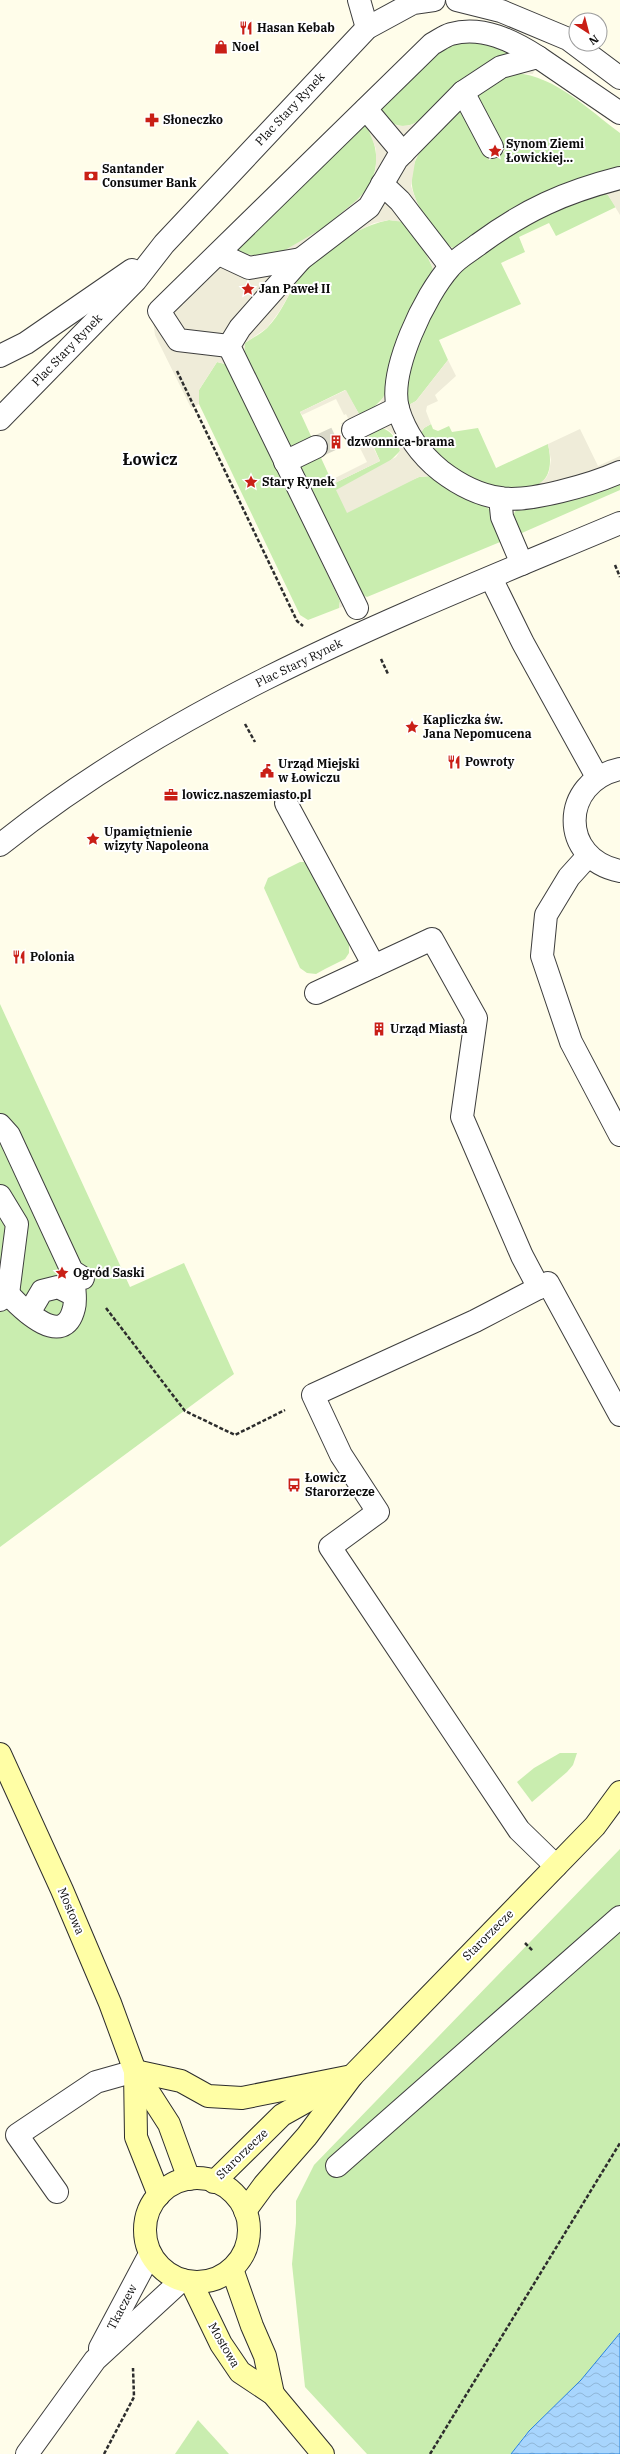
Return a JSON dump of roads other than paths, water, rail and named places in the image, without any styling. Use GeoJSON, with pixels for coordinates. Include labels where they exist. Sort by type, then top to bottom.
{"type":"FeatureCollection","features":[{"type":"Feature","properties":{"kind":"street"},"geometry":{"type":"LineString","coordinates":[[359,0],[367,28]]}},
{"type":"Feature","properties":{"kind":"street","name":"Plac Stary Rynek"},"geometry":{"type":"LineString","coordinates":[[0,418],[136,280],[164,244],[367,28],[412,3],[434,0]]}},
{"type":"Feature","properties":{"kind":"street"},"geometry":{"type":"LineString","coordinates":[[457,0],[501,11],[568,39],[620,78]]}},
{"type":"Feature","properties":{"kind":"street"},"geometry":{"type":"LineString","coordinates":[[229,346],[178,340],[159,311],[219,254],[432,44],[450,34],[466,31],[486,33],[512,41],[620,113]]}},
{"type":"Feature","properties":{"kind":"street"},"geometry":{"type":"LineString","coordinates":[[229,346],[240,328],[301,259],[369,207],[397,159],[463,92],[501,67],[538,57]]}},
{"type":"Feature","properties":{"kind":"street"},"geometry":{"type":"LineString","coordinates":[[463,92],[492,147]]}},
{"type":"Feature","properties":{"kind":"street"},"geometry":{"type":"LineString","coordinates":[[366,109],[403,153]]}},
{"type":"Feature","properties":{"kind":"street"},"geometry":{"type":"LineString","coordinates":[[620,178],[580,188],[536,207],[508,223],[450,266],[430,295],[412,331],[398,383],[398,408],[416,448],[428,461],[457,482],[500,498],[522,498],[558,491],[605,479],[620,472]]}},
{"type":"Feature","properties":{"kind":"street"},"geometry":{"type":"LineString","coordinates":[[382,184],[400,201],[450,266]]}},
{"type":"Feature","properties":{"kind":"street","name":"Plac Stary Rynek"},"geometry":{"type":"LineString","coordinates":[[0,356],[26,342],[130,272],[164,244]]}},
{"type":"Feature","properties":{"kind":"street"},"geometry":{"type":"LineString","coordinates":[[219,254],[249,268],[301,259]]}},
{"type":"Feature","properties":{"kind":"street"},"geometry":{"type":"LineString","coordinates":[[229,346],[357,608]]}},
{"type":"Feature","properties":{"kind":"street"},"geometry":{"type":"LineString","coordinates":[[353,430],[398,408]]}},
{"type":"Feature","properties":{"kind":"street"},"geometry":{"type":"LineString","coordinates":[[285,462],[316,448]]}},
{"type":"Feature","properties":{"kind":"street"},"geometry":{"type":"LineString","coordinates":[[500,498],[502,517],[522,564]]}},
{"type":"Feature","properties":{"kind":"street","name":"Plac Stary Rynek"},"geometry":{"type":"LineString","coordinates":[[0,845],[49,807],[114,765],[206,710],[309,656],[620,523]]}},
{"type":"Feature","properties":{"kind":"street"},"geometry":{"type":"LineString","coordinates":[[491,578],[523,643],[597,777]]}},
{"type":"Feature","properties":{"kind":"street"},"geometry":{"type":"LineString","coordinates":[[620,769],[597,777],[587,786],[575,809],[576,834],[588,856],[598,864],[620,871]]}},
{"type":"Feature","properties":{"kind":"street"},"geometry":{"type":"LineString","coordinates":[[286,803],[374,966]]}},
{"type":"Feature","properties":{"kind":"street"},"geometry":{"type":"LineString","coordinates":[[588,856],[569,877],[546,915],[542,956],[571,1042],[620,1135]]}},
{"type":"Feature","properties":{"kind":"street"},"geometry":{"type":"LineString","coordinates":[[316,993],[432,939],[476,1018],[462,1117],[522,1256],[539,1288]]}},
{"type":"Feature","properties":{"kind":"street"},"geometry":{"type":"LineString","coordinates":[[0,1125],[9,1135],[36,1192],[76,1281],[74,1307],[70,1320],[63,1325],[53,1327],[41,1323],[4,1297],[17,1224],[0,1195],[36,1192]]}},
{"type":"Feature","properties":{"kind":"street"},"geometry":{"type":"LineString","coordinates":[[29,1314],[42,1291],[76,1281]]}},
{"type":"Feature","properties":{"kind":"street"},"geometry":{"type":"LineString","coordinates":[[556,1866],[519,1830],[330,1547],[378,1512],[341,1455],[313,1395],[475,1321],[548,1284],[620,1415]]}},
{"type":"Feature","properties":{"kind":"street","name":"Mostowa"},"geometry":{"type":"LineString","coordinates":[[0,1754],[62,1890],[110,2003],[135,2071],[169,2124],[189,2179]]}},
{"type":"Feature","properties":{"kind":"street","name":"Starorzecze"},"geometry":{"type":"LineString","coordinates":[[245,2211],[264,2185],[307,2136],[352,2076],[595,1826],[620,1792]]}},
{"type":"Feature","properties":{"kind":"street"},"geometry":{"type":"LineString","coordinates":[[337,2166],[620,1918]]}},
{"type":"Feature","properties":{"kind":"street"},"geometry":{"type":"LineString","coordinates":[[57,2192],[17,2135],[96,2082],[135,2071],[181,2081],[208,2096],[242,2098],[352,2076]]}},
{"type":"Feature","properties":{"kind":"street","name":"Mostowa"},"geometry":{"type":"LineString","coordinates":[[135,2071],[136,2137],[159,2195]]}},
{"type":"Feature","properties":{"kind":"street","name":"Starorzecze"},"geometry":{"type":"LineString","coordinates":[[214,2182],[282,2115],[352,2076]]}},
{"type":"Feature","properties":{"kind":"street"},"geometry":{"type":"LineString","coordinates":[[189,2179],[214,2182],[233,2193],[245,2211],[249,2227],[248,2242],[242,2257],[232,2269],[213,2280],[187,2281],[164,2271],[150,2254],[146,2242],[146,2217],[159,2195],[173,2184],[189,2179]]}},
{"type":"Feature","properties":{"kind":"street","name":"Tkaczew"},"geometry":{"type":"LineString","coordinates":[[27,2454],[95,2360],[120,2309],[150,2254]]}},
{"type":"Feature","properties":{"kind":"street","name":"Mostowa"},"geometry":{"type":"LineString","coordinates":[[232,2269],[247,2313],[265,2356],[277,2400]]}},
{"type":"Feature","properties":{"kind":"street","name":"Mostowa"},"geometry":{"type":"LineString","coordinates":[[187,2281],[221,2344],[240,2372],[277,2400],[324,2454]]}},
{"type":"Feature","properties":{"kind":"street","name":"Tkaczew"},"geometry":{"type":"LineString","coordinates":[[95,2360],[187,2281]]}},
{"type":"Feature","properties":{"kind":"water"},"geometry":{"type":"Polygon","coordinates":[[[620,2333],[620,2454],[511,2454],[529,2431],[581,2380],[620,2333]]]}},
{"type":"Feature","properties":{"kind":"tunnel"},"geometry":{"type":"LineString","coordinates":[[316,447],[353,430]]}},
{"type":"Feature","properties":{"kind":"place","name":"Hasan Kebab"},"geometry":{"type":"Point","coordinates":[246,28]}},
{"type":"Feature","properties":{"kind":"place","name":"Noel"},"geometry":{"type":"Point","coordinates":[221,47]}},
{"type":"Feature","properties":{"kind":"place","name":"Słoneczko"},"geometry":{"type":"Point","coordinates":[152,120]}},
{"type":"Feature","properties":{"kind":"place","name":"Synom Ziemi Łowickiej..."},"geometry":{"type":"Point","coordinates":[495,151]}},
{"type":"Feature","properties":{"kind":"place","name":"Santander Consumer Bank"},"geometry":{"type":"Point","coordinates":[91,176]}},
{"type":"Feature","properties":{"kind":"place","name":"Jan Paweł II"},"geometry":{"type":"Point","coordinates":[248,289]}},
{"type":"Feature","properties":{"kind":"place","name":"dzwonnica-brama"},"geometry":{"type":"Point","coordinates":[336,442]}},
{"type":"Feature","properties":{"kind":"place","name":"Stary Rynek"},"geometry":{"type":"Point","coordinates":[251,482]}},
{"type":"Feature","properties":{"kind":"place","name":"Kapliczka św. Jana Nepomucena"},"geometry":{"type":"Point","coordinates":[412,727]}},
{"type":"Feature","properties":{"kind":"place","name":"Powroty"},"geometry":{"type":"Point","coordinates":[454,762]}},
{"type":"Feature","properties":{"kind":"place","name":"Urząd Miejski w Łowiczu"},"geometry":{"type":"Point","coordinates":[267,771]}},
{"type":"Feature","properties":{"kind":"place","name":"lowicz.naszemiasto.pl"},"geometry":{"type":"Point","coordinates":[171,795]}},
{"type":"Feature","properties":{"kind":"place","name":"Upamiętnienie wizyty Napoleona"},"geometry":{"type":"Point","coordinates":[93,839]}},
{"type":"Feature","properties":{"kind":"place","name":"Polonia"},"geometry":{"type":"Point","coordinates":[19,957]}},
{"type":"Feature","properties":{"kind":"place","name":"Urząd Miasta"},"geometry":{"type":"Point","coordinates":[379,1029]}},
{"type":"Feature","properties":{"kind":"place","name":"Ogród Saski"},"geometry":{"type":"Point","coordinates":[62,1273]}},
{"type":"Feature","properties":{"kind":"place","name":"Łowicz Starorzecze"},"geometry":{"type":"Point","coordinates":[294,1485]}},
{"type":"Feature","properties":{"kind":"district","name":"Łowicz"},"geometry":{"type":"Point","coordinates":[150,459]}}]}
